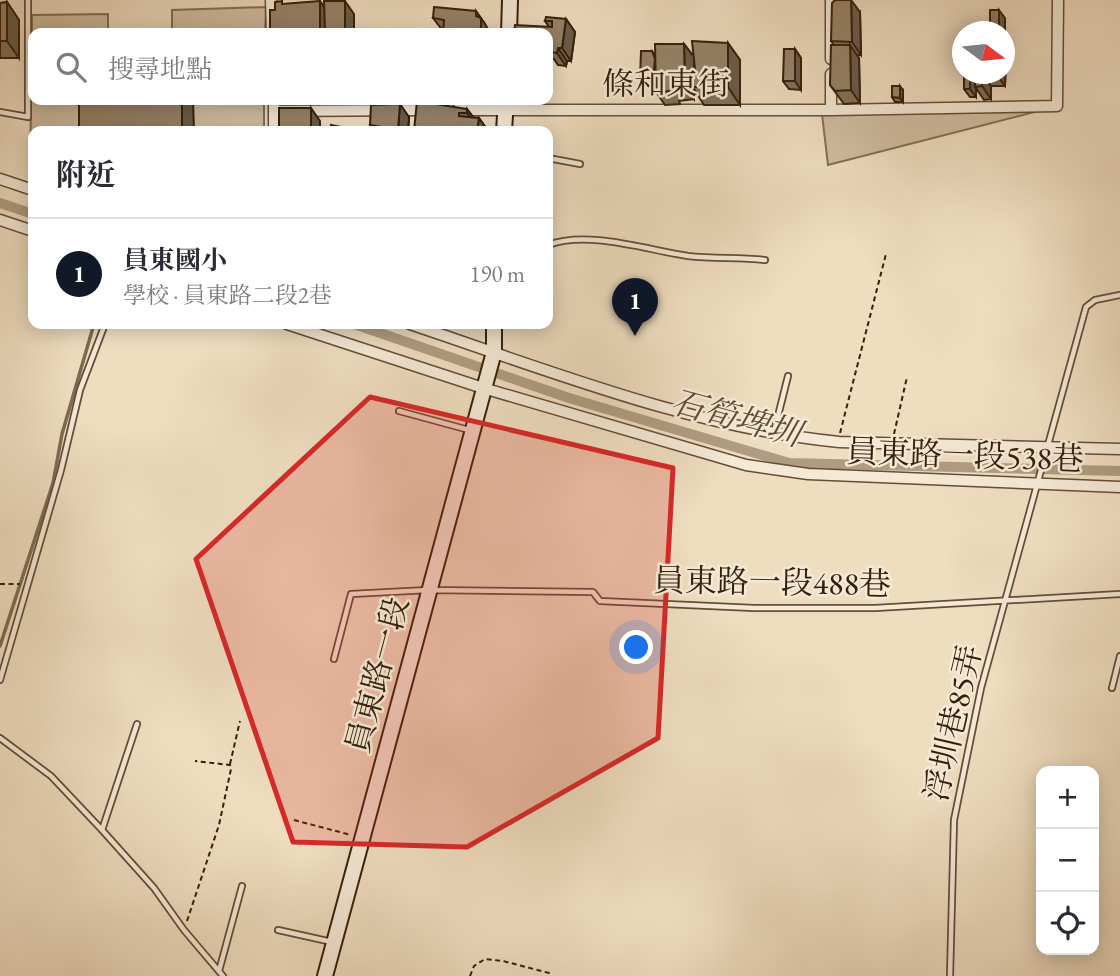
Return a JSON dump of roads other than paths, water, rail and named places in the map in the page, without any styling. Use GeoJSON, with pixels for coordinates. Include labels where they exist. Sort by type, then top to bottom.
{"type":"FeatureCollection","features":[{"type":"Feature","properties":{"kind":"main road"},"geometry":{"type":"LineString","coordinates":[[509,28],[510,0]]}},
{"type":"Feature","properties":{"kind":"main road"},"geometry":{"type":"LineString","coordinates":[[504,126],[505,105]]}},
{"type":"Feature","properties":{"kind":"main road","name":"員東路一段"},"geometry":{"type":"LineString","coordinates":[[325,976],[494,352],[494,329]]}},
{"type":"Feature","properties":{"kind":"street"},"geometry":{"type":"LineString","coordinates":[[271,0],[272,28]]}},
{"type":"Feature","properties":{"kind":"street"},"geometry":{"type":"LineString","coordinates":[[831,0],[831,110]]}},
{"type":"Feature","properties":{"kind":"street","name":"條和東街"},"geometry":{"type":"LineString","coordinates":[[450,110],[505,105],[831,110],[1057,106],[1058,0]]}},
{"type":"Feature","properties":{"kind":"street"},"geometry":{"type":"LineString","coordinates":[[274,126],[274,105],[437,110]]}},
{"type":"Feature","properties":{"kind":"street"},"geometry":{"type":"LineString","coordinates":[[0,179],[28,188]]}},
{"type":"Feature","properties":{"kind":"street"},"geometry":{"type":"LineString","coordinates":[[0,220],[28,229]]}},
{"type":"Feature","properties":{"kind":"street","name":"員東路一段538巷"},"geometry":{"type":"LineString","coordinates":[[302,329],[483,388],[746,465],[808,474],[1037,486],[1120,487]]}},
{"type":"Feature","properties":{"kind":"street"},"geometry":{"type":"LineString","coordinates":[[426,329],[638,401],[774,433],[839,442],[1120,449]]}},
{"type":"Feature","properties":{"kind":"lane"},"geometry":{"type":"LineString","coordinates":[[0,112],[28,117],[28,0]]}},
{"type":"Feature","properties":{"kind":"lane"},"geometry":{"type":"LineString","coordinates":[[553,159],[580,164]]}},
{"type":"Feature","properties":{"kind":"lane"},"geometry":{"type":"LineString","coordinates":[[553,244],[567,240],[606,241],[691,256],[765,260]]}},
{"type":"Feature","properties":{"kind":"lane","name":"浮圳巷85弄"},"geometry":{"type":"LineString","coordinates":[[950,976],[954,820],[981,688],[1086,307],[1095,300],[1120,295]]}},
{"type":"Feature","properties":{"kind":"lane"},"geometry":{"type":"LineString","coordinates":[[0,680],[61,470],[80,390],[102,329]]}},
{"type":"Feature","properties":{"kind":"lane"},"geometry":{"type":"LineString","coordinates":[[774,433],[788,376]]}},
{"type":"Feature","properties":{"kind":"lane"},"geometry":{"type":"LineString","coordinates":[[399,411],[472,430]]}},
{"type":"Feature","properties":{"kind":"lane"},"geometry":{"type":"LineString","coordinates":[[334,659],[351,594],[428,590]]}},
{"type":"Feature","properties":{"kind":"lane","name":"員東路一段488巷"},"geometry":{"type":"LineString","coordinates":[[428,590],[593,592],[600,601],[754,608],[875,608],[1120,594]]}},
{"type":"Feature","properties":{"kind":"lane"},"geometry":{"type":"LineString","coordinates":[[1112,688],[1120,656]]}},
{"type":"Feature","properties":{"kind":"lane"},"geometry":{"type":"LineString","coordinates":[[102,830],[137,724]]}},
{"type":"Feature","properties":{"kind":"lane"},"geometry":{"type":"LineString","coordinates":[[0,738],[51,776],[102,830],[154,888],[184,930],[221,974]]}},
{"type":"Feature","properties":{"kind":"lane"},"geometry":{"type":"LineString","coordinates":[[221,974],[242,886]]}},
{"type":"Feature","properties":{"kind":"lane"},"geometry":{"type":"LineString","coordinates":[[278,930],[333,942]]}},
{"type":"Feature","properties":{"kind":"waterway","name":"石筍埤圳"},"geometry":{"type":"LineString","coordinates":[[0,203],[28,212]]}},
{"type":"Feature","properties":{"kind":"waterway"},"geometry":{"type":"LineString","coordinates":[[0,646],[53,483],[62,434],[93,329]]}},
{"type":"Feature","properties":{"kind":"waterway","name":"石筍埤圳"},"geometry":{"type":"LineString","coordinates":[[369,329],[569,398],[789,463],[1120,471]]}},
{"type":"Feature","properties":{"kind":"place","name":"員東國小"},"geometry":{"type":"Point","coordinates":[635,336]}}]}
